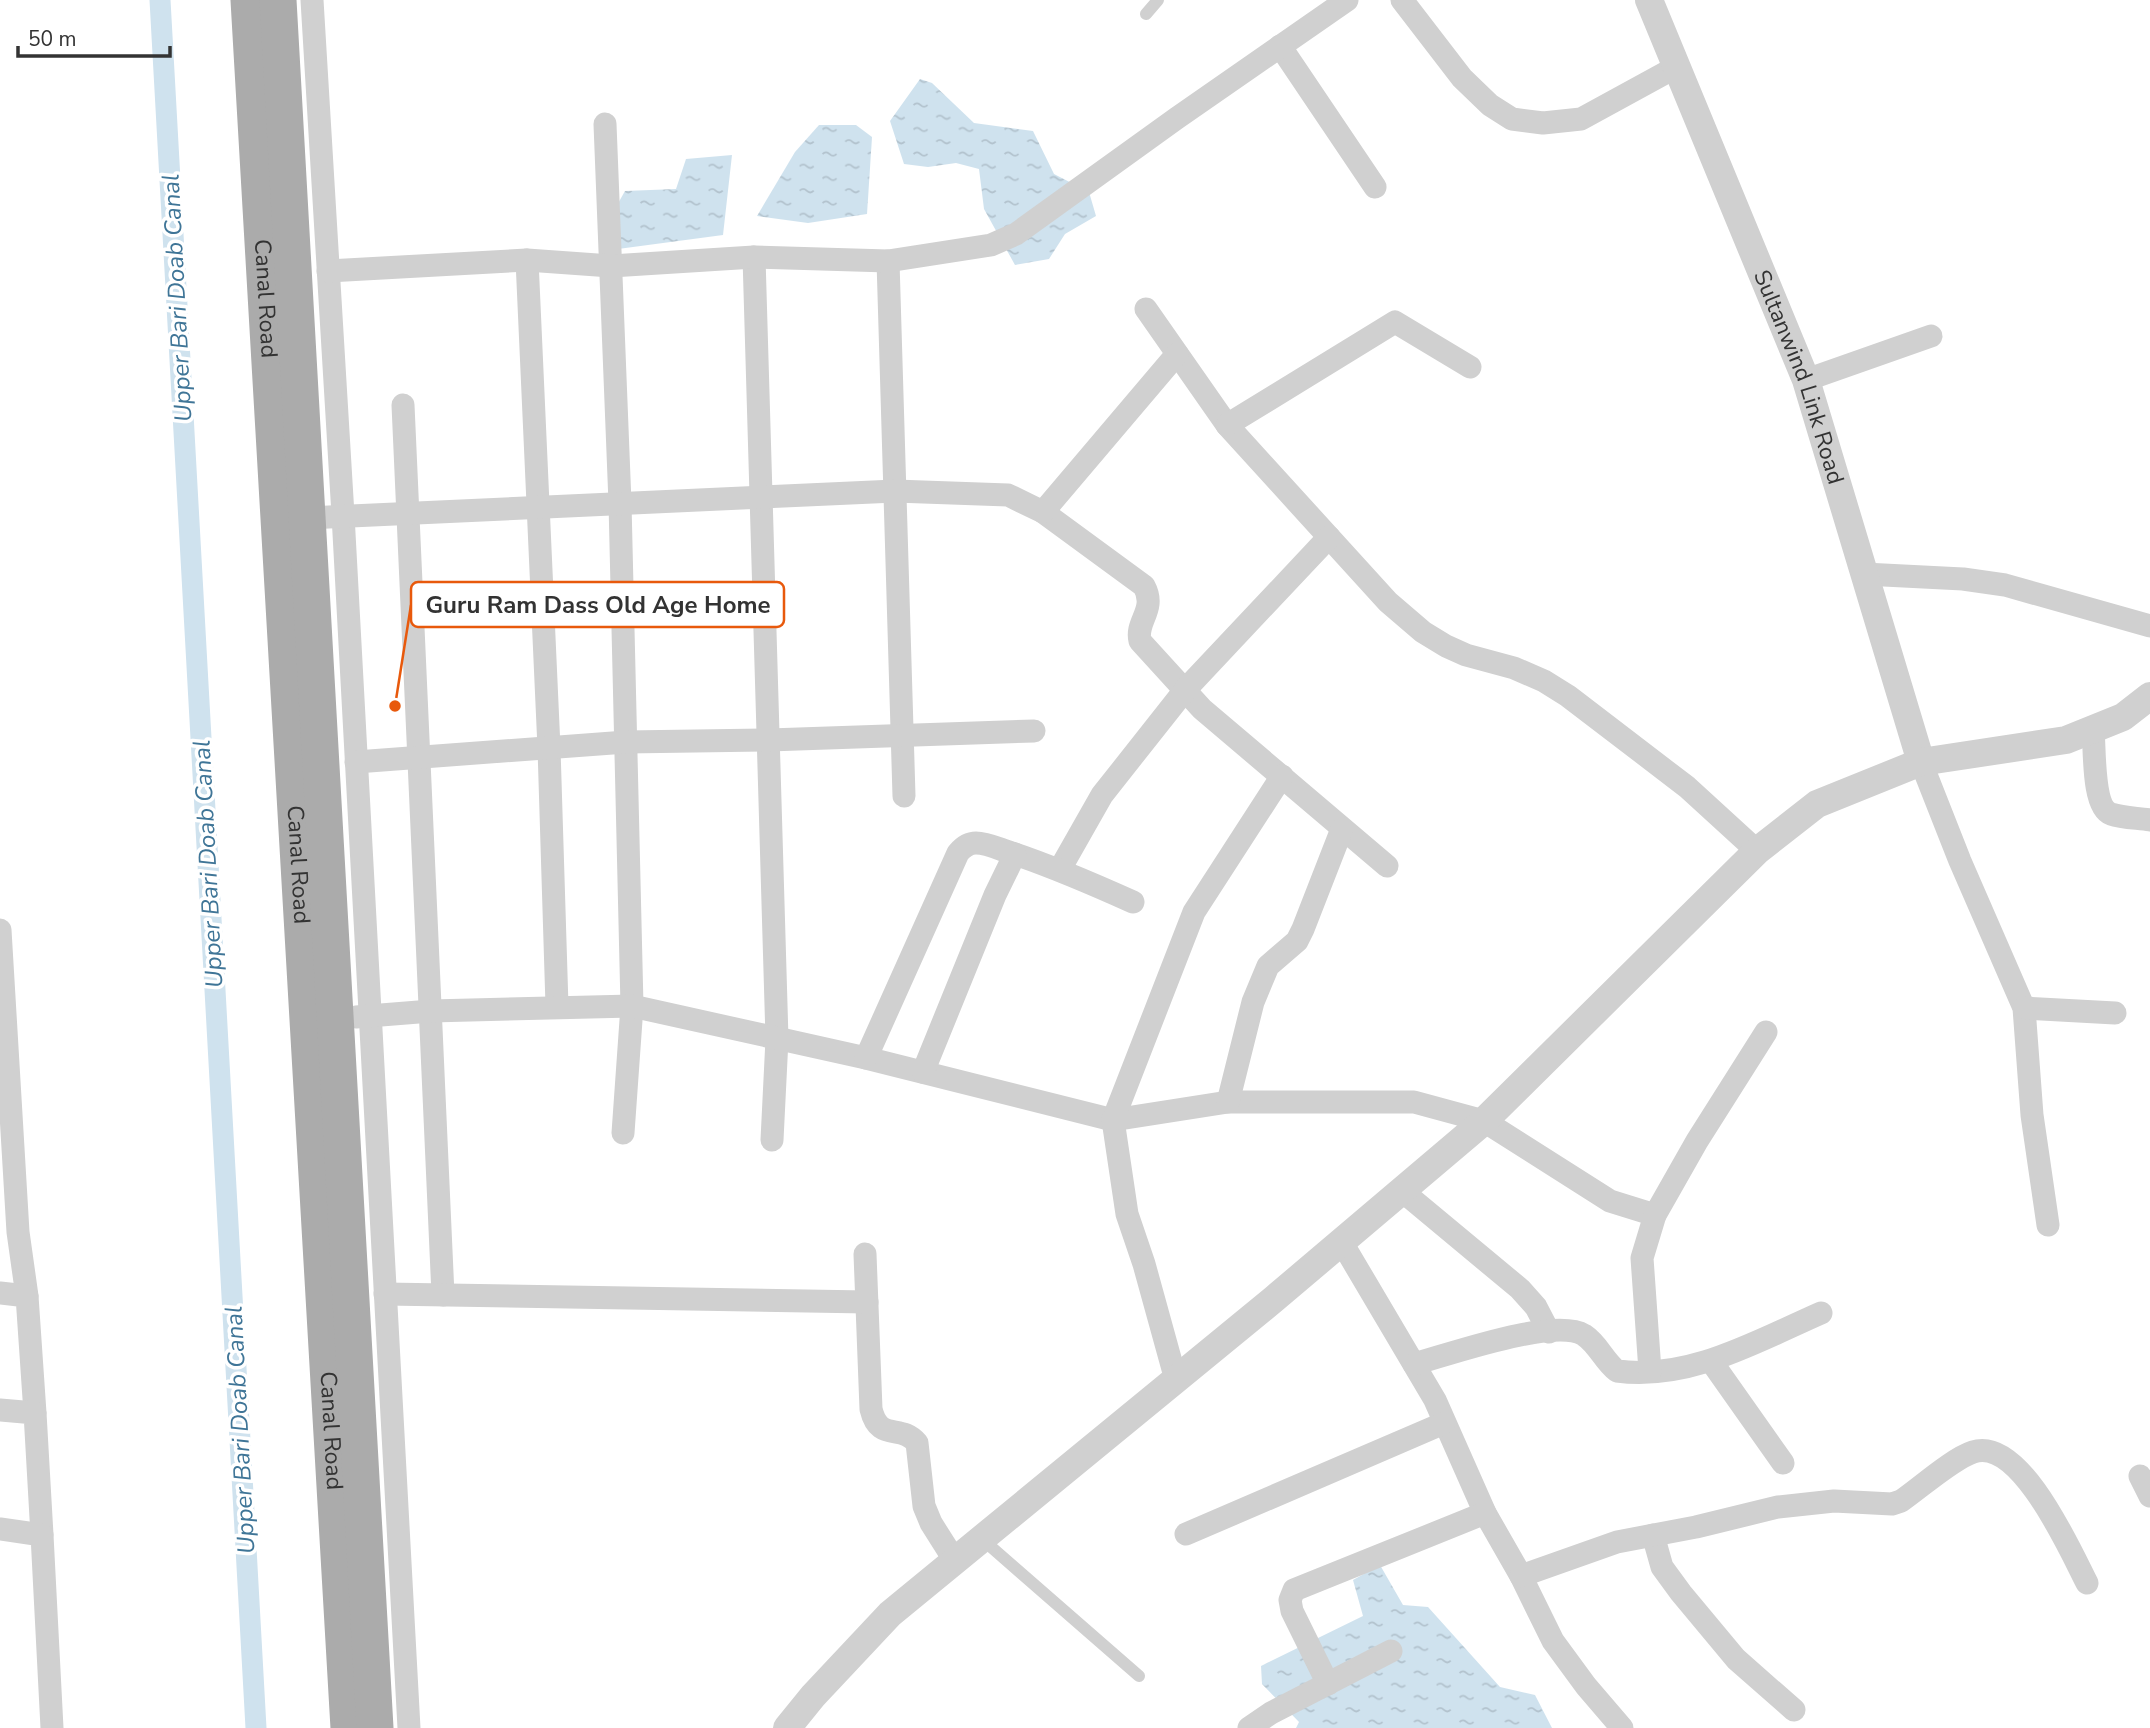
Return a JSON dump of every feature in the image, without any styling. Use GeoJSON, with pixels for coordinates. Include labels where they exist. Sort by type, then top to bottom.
{"type":"FeatureCollection","features":[{"type":"Feature","properties":{"kind":"main road","name":"Canal Road"},"geometry":{"type":"LineString","coordinates":[[248,0],[349,1728]]}},
{"type":"Feature","properties":{"kind":"main road","name":"Canal Road"},"geometry":{"type":"LineString","coordinates":[[278,0],[307,518],[352,1018],[375,1728]]}},
{"type":"Feature","properties":{"kind":"street"},"geometry":{"type":"LineString","coordinates":[[312,0],[356,762],[352,1018],[384,1294],[409,1728]]}},
{"type":"Feature","properties":{"kind":"street"},"geometry":{"type":"LineString","coordinates":[[328,271],[527,260],[611,266],[754,257],[888,261],[991,245],[1016,234],[1347,0]]}},
{"type":"Feature","properties":{"kind":"street"},"geometry":{"type":"LineString","coordinates":[[1402,0],[1462,78],[1490,105],[1511,119],[1543,123],[1580,119],[1678,66]]}},
{"type":"Feature","properties":{"kind":"street","name":"Sultanwind Link Road"},"geometry":{"type":"LineString","coordinates":[[1649,0],[1806,380],[1921,762]]}},
{"type":"Feature","properties":{"kind":"street"},"geometry":{"type":"LineString","coordinates":[[1280,47],[1375,187]]}},
{"type":"Feature","properties":{"kind":"street"},"geometry":{"type":"LineString","coordinates":[[605,124],[620,503],[632,1006],[623,1133]]}},
{"type":"Feature","properties":{"kind":"street"},"geometry":{"type":"LineString","coordinates":[[754,257],[777,1039],[772,1140]]}},
{"type":"Feature","properties":{"kind":"street"},"geometry":{"type":"LineString","coordinates":[[527,260],[550,748],[558,1006]]}},
{"type":"Feature","properties":{"kind":"street"},"geometry":{"type":"LineString","coordinates":[[888,261],[904,796]]}},
{"type":"Feature","properties":{"kind":"street"},"geometry":{"type":"LineString","coordinates":[[1146,309],[1227,425],[1388,602],[1423,632],[1466,655],[1514,668],[1568,696],[1687,787],[1757,851]]}},
{"type":"Feature","properties":{"kind":"street"},"geometry":{"type":"LineString","coordinates":[[1227,425],[1395,322],[1470,367]]}},
{"type":"Feature","properties":{"kind":"street"},"geometry":{"type":"LineString","coordinates":[[1806,380],[1931,336]]}},
{"type":"Feature","properties":{"kind":"street"},"geometry":{"type":"LineString","coordinates":[[1043,512],[1177,354]]}},
{"type":"Feature","properties":{"kind":"street"},"geometry":{"type":"LineString","coordinates":[[402,405],[443,1295]]}},
{"type":"Feature","properties":{"kind":"street"},"geometry":{"type":"LineString","coordinates":[[307,518],[895,491],[1008,495],[1043,512],[1144,586],[1149,601],[1139,635],[1140,641],[1202,709],[1387,866]]}},
{"type":"Feature","properties":{"kind":"street"},"geometry":{"type":"LineString","coordinates":[[1060,869],[1102,795],[1185,690],[1329,537]]}},
{"type":"Feature","properties":{"kind":"street"},"geometry":{"type":"LineString","coordinates":[[1864,574],[1963,579],[2005,585],[2150,626]]}},
{"type":"Feature","properties":{"kind":"street"},"geometry":{"type":"LineString","coordinates":[[787,1728],[813,1696],[890,1614],[1176,1380],[1484,1121],[1757,851],[1817,804],[1921,762],[2066,740],[2123,718],[2150,696]]}},
{"type":"Feature","properties":{"kind":"street"},"geometry":{"type":"LineString","coordinates":[[2093,730],[2098,793],[2102,807],[2110,814],[2150,820]]}},
{"type":"Feature","properties":{"kind":"street"},"geometry":{"type":"LineString","coordinates":[[356,762],[626,742],[1034,731]]}},
{"type":"Feature","properties":{"kind":"street"},"geometry":{"type":"LineString","coordinates":[[1921,762],[1960,861],[2024,1008],[2032,1115],[2048,1225]]}},
{"type":"Feature","properties":{"kind":"street"},"geometry":{"type":"LineString","coordinates":[[1176,1380],[1144,1264],[1126,1214],[1113,1120],[1194,912],[1282,776]]}},
{"type":"Feature","properties":{"kind":"street"},"geometry":{"type":"LineString","coordinates":[[1228,1102],[1253,1002],[1268,966],[1297,941],[1342,829]]}},
{"type":"Feature","properties":{"kind":"street"},"geometry":{"type":"LineString","coordinates":[[866,1058],[958,853],[964,847],[973,843],[1015,854],[1060,869],[1133,902]]}},
{"type":"Feature","properties":{"kind":"street"},"geometry":{"type":"LineString","coordinates":[[923,1072],[995,895],[1015,854]]}},
{"type":"Feature","properties":{"kind":"street"},"geometry":{"type":"LineString","coordinates":[[0,930],[9,1226],[27,1296],[52,1728]]}},
{"type":"Feature","properties":{"kind":"street"},"geometry":{"type":"LineString","coordinates":[[352,1018],[431,1011],[632,1006],[866,1058],[1113,1120],[1228,1102],[1414,1102],[1484,1121],[1610,1201],[1655,1215]]}},
{"type":"Feature","properties":{"kind":"street"},"geometry":{"type":"LineString","coordinates":[[2024,1008],[2115,1013]]}},
{"type":"Feature","properties":{"kind":"street"},"geometry":{"type":"LineString","coordinates":[[1650,1371],[1642,1258],[1655,1215],[1697,1141],[1766,1032]]}},
{"type":"Feature","properties":{"kind":"street"},"geometry":{"type":"LineString","coordinates":[[1401,1190],[1520,1289],[1536,1307],[1549,1332]]}},
{"type":"Feature","properties":{"kind":"street"},"geometry":{"type":"LineString","coordinates":[[1341,1241],[1414,1364],[1485,1513],[1521,1576],[1553,1641],[1586,1686],[1622,1728]]}},
{"type":"Feature","properties":{"kind":"street"},"geometry":{"type":"LineString","coordinates":[[865,1254],[871,1409],[874,1420],[886,1431],[906,1434],[917,1443],[924,1506],[931,1523],[955,1561]]}},
{"type":"Feature","properties":{"kind":"street"},"geometry":{"type":"LineString","coordinates":[[0,1293],[27,1296]]}},
{"type":"Feature","properties":{"kind":"street"},"geometry":{"type":"LineString","coordinates":[[384,1294],[867,1302]]}},
{"type":"Feature","properties":{"kind":"street"},"geometry":{"type":"LineString","coordinates":[[1414,1364],[1524,1333],[1549,1332],[1581,1333],[1591,1340],[1617,1371],[1673,1370],[1711,1361],[1821,1313]]}},
{"type":"Feature","properties":{"kind":"street"},"geometry":{"type":"LineString","coordinates":[[1711,1361],[1783,1463]]}},
{"type":"Feature","properties":{"kind":"street"},"geometry":{"type":"LineString","coordinates":[[0,1410],[35,1413]]}},
{"type":"Feature","properties":{"kind":"street"},"geometry":{"type":"LineString","coordinates":[[1186,1534],[1444,1423]]}},
{"type":"Feature","properties":{"kind":"street"},"geometry":{"type":"LineString","coordinates":[[1521,1576],[1617,1542],[1778,1507],[1834,1501],[1892,1504],[1901,1501],[1974,1451],[1985,1450],[1999,1453],[2012,1462],[2034,1488],[2087,1583]]}},
{"type":"Feature","properties":{"kind":"street"},"geometry":{"type":"LineString","coordinates":[[1328,1684],[1292,1611],[1290,1600],[1294,1590],[1485,1513]]}},
{"type":"Feature","properties":{"kind":"street"},"geometry":{"type":"LineString","coordinates":[[0,1530],[42,1535]]}},
{"type":"Feature","properties":{"kind":"street"},"geometry":{"type":"LineString","coordinates":[[1653,1535],[1662,1567],[1717,1637],[1736,1659],[1794,1710]]}},
{"type":"Feature","properties":{"kind":"street"},"geometry":{"type":"LineString","coordinates":[[1249,1728],[1271,1713],[1391,1651]]}},
{"type":"Feature","properties":{"kind":"lane"},"geometry":{"type":"LineString","coordinates":[[1146,13],[1158,0]]}},
{"type":"Feature","properties":{"kind":"lane"},"geometry":{"type":"LineString","coordinates":[[982,1539],[1139,1676]]}},
{"type":"Feature","properties":{"kind":"water"},"geometry":{"type":"Polygon","coordinates":[[[920,79],[932,83],[974,123],[1033,131],[1054,174],[1089,192],[1096,216],[1065,234],[1049,259],[1015,265],[984,209],[979,169],[956,163],[928,167],[904,164],[890,121],[920,79]]]}},
{"type":"Feature","properties":{"kind":"water"},"geometry":{"type":"Polygon","coordinates":[[[819,125],[856,125],[872,137],[867,214],[808,223],[757,216],[795,152],[819,125]]]}},
{"type":"Feature","properties":{"kind":"water"},"geometry":{"type":"Polygon","coordinates":[[[732,155],[723,235],[618,249],[616,207],[625,191],[676,189],[686,159],[732,155]]]}},
{"type":"Feature","properties":{"kind":"water"},"geometry":{"type":"Polygon","coordinates":[[[1380,1565],[1403,1605],[1428,1607],[1500,1687],[1535,1695],[1552,1728],[1296,1728],[1299,1722],[1262,1684],[1261,1666],[1363,1616],[1353,1580],[1380,1565]]]}},
{"type":"Feature","properties":{"kind":"waterway","name":"Upper Bari Doab Canal"},"geometry":{"type":"LineString","coordinates":[[160,0],[256,1728]]}},
{"type":"Feature","properties":{"kind":"place","name":"Guru Ram Dass Old Age Home"},"geometry":{"type":"Point","coordinates":[395,706]}}]}
